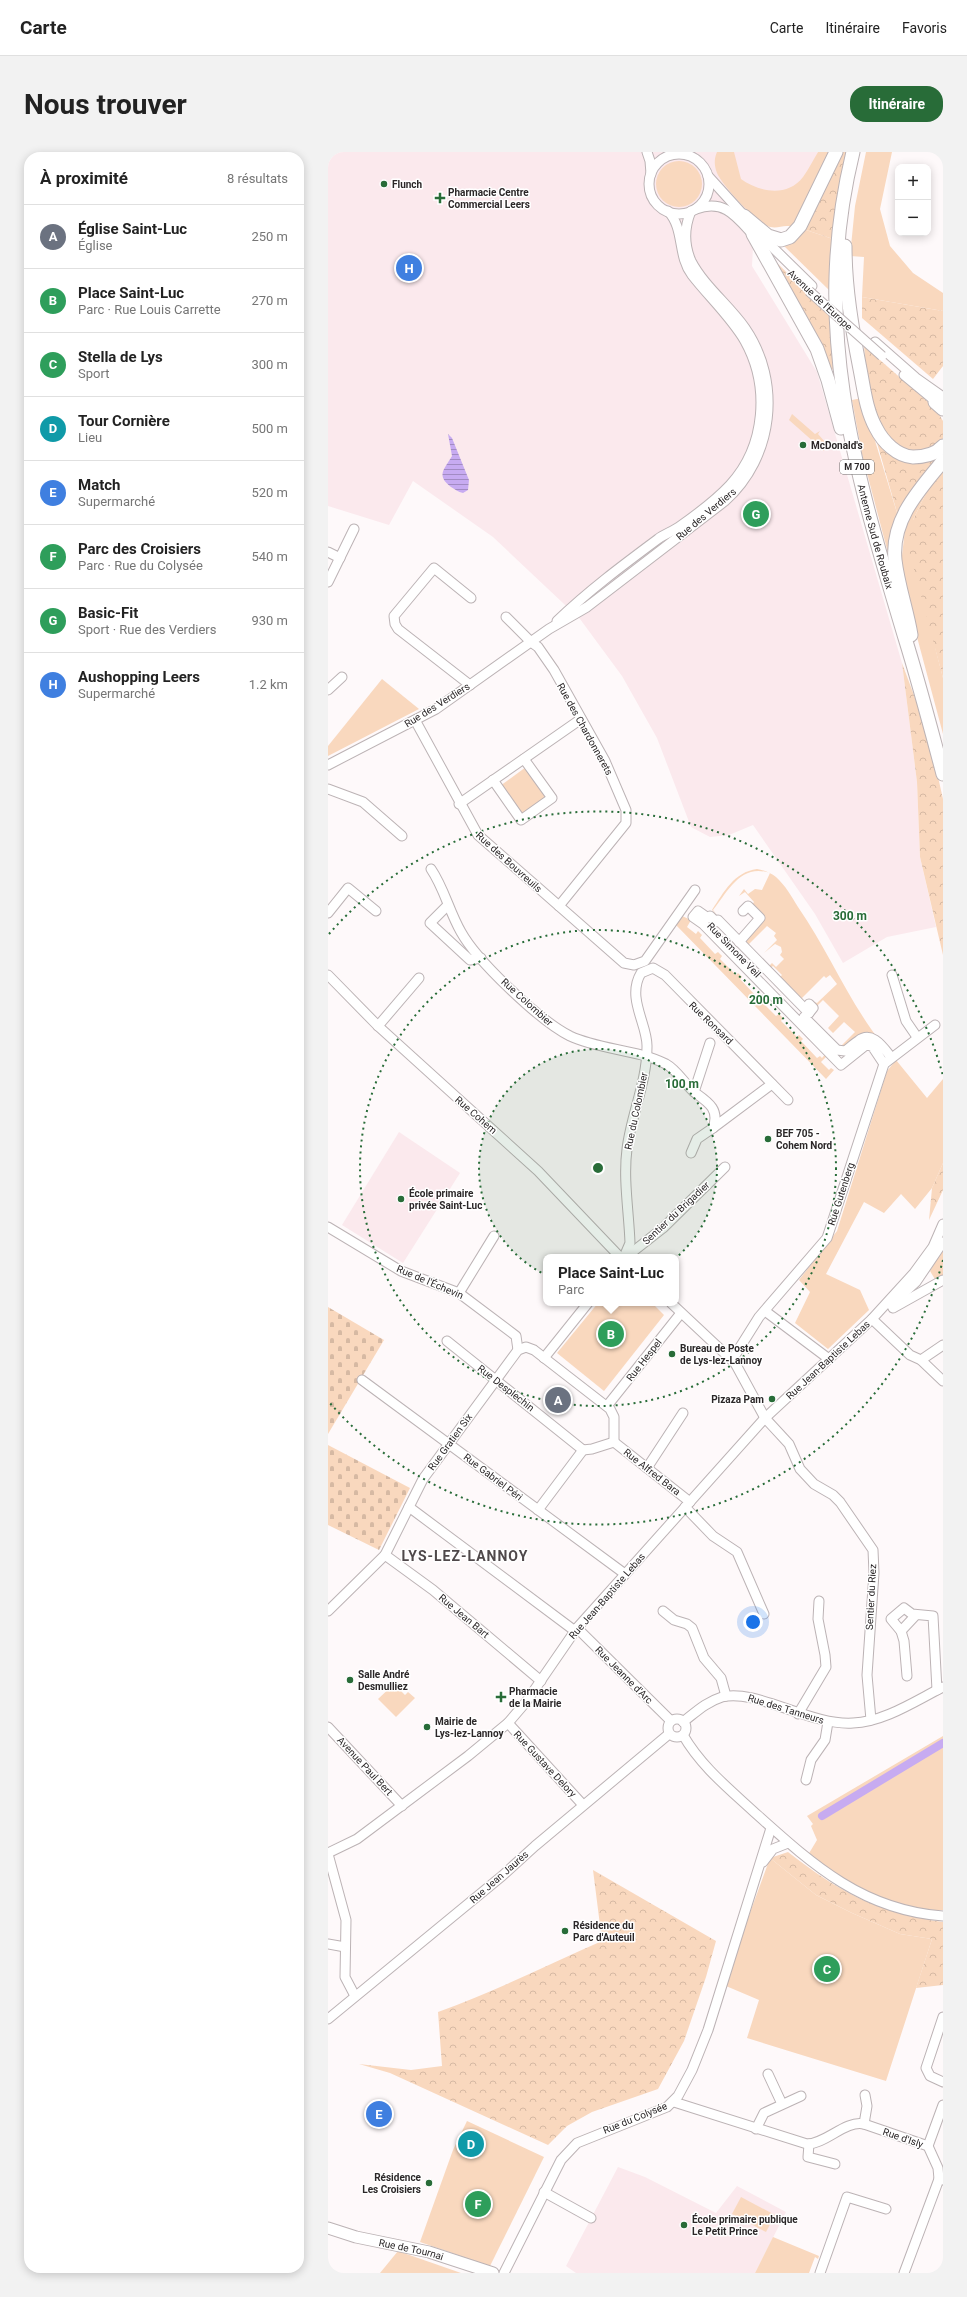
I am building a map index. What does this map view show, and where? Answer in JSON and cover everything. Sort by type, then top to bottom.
[{"type":"highway","points":[[744,216],[768,236],[781,240],[790,238],[800,226],[836,152]]},
{"type":"highway","name":"Antenne Sud de Roubaix","points":[[853,152],[844,194],[837,245],[836,339],[839,370],[851,442],[880,554],[943,774]]},
{"type":"highway","name":"Antenne Sud de Roubaix","points":[[858,152],[845,220],[840,303],[843,352],[850,405],[873,510],[943,752]]},
{"type":"highway","points":[[845,220],[845,274],[847,296],[867,404],[872,420],[886,442],[904,455],[924,456],[936,452],[943,446]]},
{"type":"highway","points":[[753,234],[821,358],[851,469],[880,554]]},
{"type":"highway","points":[[913,647],[896,567],[896,536],[904,512],[910,502],[943,461]]},
{"type":"main road","name":"Rue de Tournai","points":[[328,2228],[356,2237],[429,2252],[493,2273]]},
{"type":"street","points":[[647,152],[650,161],[650,185],[654,199],[668,211],[677,214],[693,210],[707,194],[709,185],[703,166],[696,160],[686,156],[663,152]]},
{"type":"street","points":[[651,176],[655,167],[662,160],[676,155]]},
{"type":"street","name":"Avenue de l'Europe","points":[[707,175],[811,289],[875,342],[940,401]]},
{"type":"street","name":"Avenue de l'Europe","points":[[693,210],[708,206],[722,207],[733,214],[882,356],[940,401]]},
{"type":"street","name":"Rue des Verdiers","points":[[328,766],[415,720],[470,685],[541,635],[587,608],[725,500],[743,481],[759,451],[766,432],[768,408],[764,370],[755,345],[744,326],[691,261],[687,247],[686,229],[693,210]]},
{"type":"street","name":"Rue des Verdiers","points":[[541,635],[597,585],[659,538],[679,527],[723,492],[736,478],[745,463],[757,435],[761,398],[759,378],[753,359],[737,330],[689,271],[682,257],[678,227],[668,211]]},
{"type":"street","points":[[328,582],[354,529]]},
{"type":"street","points":[[328,552],[340,558]]},
{"type":"street","points":[[470,685],[398,629],[393,620],[394,616],[434,568],[471,598]]},
{"type":"street","name":"Rue des Chardonnerets","points":[[506,617],[538,647],[554,670],[605,760],[626,810],[627,817],[622,828],[559,906]]},
{"type":"street","points":[[328,690],[342,677]]},
{"type":"street","points":[[459,804],[581,719]]},
{"type":"street","name":"Rue des Bouvreuils","points":[[415,720],[459,804],[482,840],[624,963],[645,966]]},
{"type":"street","points":[[493,780],[521,820],[552,798],[524,759]]},
{"type":"street","points":[[328,789],[340,795],[363,802],[402,836]]},
{"type":"street","name":"Rue Colombier","points":[[431,869],[447,906],[461,932],[481,958],[544,1019],[561,1031],[598,1046],[646,1057]]},
{"type":"street","points":[[328,914],[348,888],[376,911]]},
{"type":"street","name":"Rue du Colombier","points":[[626,1254],[630,1243],[627,1147],[646,1057],[647,1041],[639,1016],[636,1000],[638,977],[694,890]]},
{"type":"street","points":[[447,906],[430,923],[470,960],[481,958]]},
{"type":"street","points":[[683,906],[696,914]]},
{"type":"street","points":[[739,942],[760,918],[751,908]]},
{"type":"street","points":[[698,911],[708,918],[710,916],[716,922],[718,920],[739,942],[809,1008],[804,1017],[839,1051],[847,1050],[860,1039],[869,1038],[878,1041],[888,1060],[872,1046],[866,1045],[841,1065],[703,924],[693,917],[698,911]]},
{"type":"street","name":"Rue Ronsard","points":[[645,966],[658,970],[665,975],[788,1100]]},
{"type":"street","name":"Rue Cohem","points":[[328,975],[378,1026],[538,1171],[617,1254]]},
{"type":"street","points":[[892,976],[906,1021],[917,1037]]},
{"type":"street","points":[[378,1026],[419,978]]},
{"type":"street","points":[[888,1060],[934,1025]]},
{"type":"street","name":"Rue Ronsard","points":[[694,1092],[710,1043]]},
{"type":"street","points":[[646,1057],[670,1067],[694,1092],[713,1107],[716,1117],[713,1128]]},
{"type":"street","name":"Rue Gutenberg","points":[[732,1360],[765,1310],[826,1238],[888,1060]]},
{"type":"street","points":[[692,1152],[697,1139],[772,1084]]},
{"type":"street","name":"Sentier du Brigadier","points":[[629,1254],[663,1228],[725,1167]]},
{"type":"street","name":"Rue Jean-Baptiste Lebas","points":[[917,1275],[933,1247],[943,1224]]},
{"type":"street","name":"Rue de l'Échevin","points":[[328,1227],[401,1271],[459,1293],[516,1336],[518,1350]]},
{"type":"street","points":[[459,1293],[494,1236]]},
{"type":"street","name":"Rue Jean-Baptiste Lebas","points":[[328,1853],[351,1843],[478,1749],[508,1723],[541,1681],[576,1630],[765,1418],[872,1319],[896,1301],[943,1242]]},
{"type":"street","points":[[917,1275],[932,1288]]},
{"type":"street","name":"Rue Jean-Baptiste Lebas","points":[[872,1319],[932,1288],[943,1280]]},
{"type":"street","points":[[544,1358],[586,1306]]},
{"type":"street","points":[[674,1306],[732,1360],[765,1418]]},
{"type":"street","points":[[765,1310],[829,1359]]},
{"type":"street","name":"Rue Hespel","points":[[607,1406],[681,1313]]},
{"type":"street","points":[[872,1319],[910,1355],[920,1360],[943,1381]]},
{"type":"street","name":"Rue Desplechin","points":[[447,1341],[583,1450]]},
{"type":"street","points":[[920,1360],[943,1345]]},
{"type":"street","points":[[518,1350],[530,1347],[607,1406],[614,1416],[614,1442],[592,1449],[583,1450],[538,1510]]},
{"type":"street","name":"Rue Gratien Six","points":[[328,1611],[385,1555],[423,1479],[518,1350]]},
{"type":"street","name":"Rue Gabriel Péri","points":[[362,1380],[625,1574]]},
{"type":"street","points":[[647,1468],[683,1413]]},
{"type":"street","name":"Sentier du Riez","points":[[765,1418],[789,1444],[798,1466],[811,1482],[833,1495],[840,1502],[873,1550],[874,1573],[867,1675],[871,1720]]},
{"type":"street","name":"Rue Alfred Bara","points":[[614,1442],[647,1468],[688,1505],[713,1536],[736,1552],[764,1614]]},
{"type":"street","name":"Rue Jeanne d'Arc","points":[[409,1507],[576,1630],[671,1721]]},
{"type":"street","name":"Rue Jean Bart","points":[[385,1555],[433,1590],[541,1681]]},
{"type":"street","points":[[798,1714],[826,1667],[826,1655],[818,1619],[819,1601]]},
{"type":"street","name":"Rue des Tanneurs","points":[[683,1722],[708,1703],[726,1696],[748,1697],[798,1714],[828,1722],[853,1723],[871,1720],[887,1714],[940,1689],[933,1616],[912,1614],[904,1608],[891,1619],[901,1631],[904,1641],[907,1676]]},
{"type":"street","points":[[663,1611],[674,1620],[687,1624],[692,1628],[704,1658],[721,1678],[726,1696]]},
{"type":"street","points":[[901,1631],[916,1615]]},
{"type":"street","points":[[934,1632],[943,1624]]},
{"type":"street","points":[[677,1719],[683,1722],[686,1728],[683,1736],[675,1737],[669,1734],[668,1727],[671,1721],[677,1719]]},
{"type":"street","points":[[806,1780],[810,1760],[825,1740],[828,1722]]},
{"type":"street","name":"Rue Gustave Delory","points":[[508,1723],[583,1805]]},
{"type":"street","name":"Avenue Paul Bert","points":[[328,1727],[402,1806]]},
{"type":"street","name":"Rue Jean Jaurès","points":[[328,2019],[355,1996],[389,1971],[502,1876],[583,1805],[669,1734]]},
{"type":"street","points":[[683,1736],[704,1766],[817,1868],[856,1892],[899,1909],[943,1916]]},
{"type":"street","name":"Rue du Colysée","points":[[504,2273],[561,2160],[577,2143],[674,2102],[700,2050],[772,1828]]},
{"type":"street","name":"Rue du Colysée","points":[[758,1874],[767,1855],[779,1846],[788,1843]]},
{"type":"street","points":[[328,1853],[346,1920],[345,1977],[355,1996]]},
{"type":"street","points":[[328,1944],[345,1947]]},
{"type":"street","points":[[943,2017],[926,2068],[930,2076],[943,2082]]},
{"type":"street","points":[[768,2074],[782,2104]]},
{"type":"street","points":[[674,2102],[756,2129],[809,2144],[856,2124],[864,2124],[867,2106],[865,2095]]},
{"type":"street","points":[[756,2129],[762,2115],[801,2096]]},
{"type":"street","points":[[928,2146],[943,2105]]},
{"type":"street","name":"Rue d'Isly","points":[[864,2124],[928,2146],[938,2168],[941,2179]]},
{"type":"street","points":[[809,2144],[808,2157],[835,2164]]},
{"type":"street","points":[[904,2273],[941,2179]]},
{"type":"street","points":[[544,2192],[591,2218]]},
{"type":"street","points":[[820,2273],[847,2197],[886,2209]]},
{"type":"shaded area","points":[[328,152],[818,152],[788,218],[766,225],[753,247],[752,266],[817,372],[902,663],[917,782],[920,857],[936,927],[887,937],[843,963],[815,914],[753,825],[729,835],[710,837],[691,827],[657,738],[622,676],[580,619],[493,537],[413,481],[389,525],[328,506]]},
{"type":"shaded area","points":[[448,434],[452,438],[469,480],[468,490],[463,493],[446,483],[443,476],[444,469],[452,456]]},
{"type":"shaded area","name":"École primaire privée Saint-Luc","points":[[399,1132],[460,1173],[403,1263],[342,1225]]},
{"type":"shaded area","name":"École primaire publique Le Petit Prince","points":[[618,2167],[645,2177],[716,2213],[737,2186],[786,2212],[755,2273],[576,2273],[566,2266]]},
{"type":"green space","points":[[717,152],[734,152],[741,179],[748,184],[764,190],[773,191],[789,188],[796,184],[803,177],[818,152],[832,152],[794,227],[770,227],[749,212],[720,179],[715,167]]},
{"type":"green space","points":[[841,152],[848,152],[833,239],[803,229]]},
{"type":"green space","points":[[866,152],[892,152],[880,209],[890,246],[913,273],[943,293],[943,311],[862,297],[864,257],[850,256],[855,206]]},
{"type":"green space","points":[[684,161],[688,162],[698,171],[701,175],[701,193],[692,203],[684,207],[674,207],[666,203],[657,193],[656,179],[660,171],[670,162]]},
{"type":"green space","points":[[803,229],[833,239],[830,291],[783,245]]},
{"type":"green space","points":[[775,261],[829,314],[833,369],[831,371]]},
{"type":"green space","points":[[862,297],[943,311],[943,366],[933,379],[862,318]]},
{"type":"green space","points":[[864,346],[936,409],[943,421],[943,438],[935,446],[916,451],[901,448],[889,439],[874,411],[867,376]]},
{"type":"green space","points":[[862,398],[898,516],[891,552],[888,553],[862,454],[852,400]]},
{"type":"green space","points":[[792,414],[815,434],[820,431],[818,434],[825,442],[824,451],[789,420]]},
{"type":"green space","points":[[875,436],[894,454],[943,452],[898,516]]},
{"type":"green space","points":[[943,470],[943,678],[907,543],[913,520],[929,487]]},
{"type":"green space","points":[[929,487],[913,520],[936,651],[943,678],[943,734],[917,637],[901,564],[906,521]]},
{"type":"green space","points":[[902,663],[928,733],[943,799],[943,955],[920,857],[917,782]]},
{"type":"green space","points":[[382,679],[419,709],[328,756],[328,746]]},
{"type":"green space","points":[[526,767],[545,795],[545,800],[524,814],[519,813],[500,786]]},
{"type":"green space","points":[[757,869],[769,873],[760,871],[743,875],[730,887],[713,910],[717,915],[712,910],[730,884],[742,874]]},
{"type":"green space","points":[[770,873],[779,880],[791,895],[819,940],[858,1009],[880,1041],[846,1050],[838,1049],[855,1032],[844,1022],[833,1033],[828,1028],[839,1016],[823,1000],[815,1008],[812,1001],[817,1003],[837,984],[830,975],[826,978],[824,976],[802,998],[803,1000],[801,1003],[779,978],[782,975],[773,966],[769,969],[769,966],[772,963],[776,967],[784,959],[780,955],[782,952],[781,947],[775,944],[764,953],[777,940],[774,936],[776,933],[767,926],[748,945],[739,935],[758,917],[749,908],[754,902],[745,892],[739,896],[744,889],[748,894],[755,889],[762,890]]},
{"type":"green space","points":[[682,916],[691,920],[687,927],[696,934],[698,931],[702,935],[700,938],[715,954],[718,952],[722,956],[720,959],[736,975],[738,973],[742,977],[740,979],[756,996],[759,993],[763,997],[760,1000],[776,1016],[779,1014],[783,1018],[781,1021],[797,1037],[799,1035],[803,1039],[801,1041],[817,1058],[820,1056],[822,1058],[827,1052],[829,1054],[821,1062],[829,1070],[831,1068],[834,1070],[826,1079],[675,924]]},
{"type":"green space","points":[[896,1060],[927,1098],[943,1079],[943,1163],[932,1188],[915,1209],[901,1194],[884,1213],[864,1202],[826,1274],[860,1290],[869,1310],[828,1349],[795,1323],[810,1292],[799,1280],[837,1231],[887,1071]]},
{"type":"green space","points":[[943,1163],[943,1190],[929,1220],[932,1188]]},
{"type":"green space","points":[[943,1248],[943,1284],[939,1286],[930,1271]]},
{"type":"green space","points":[[596,1306],[655,1306],[664,1315],[604,1391],[557,1353]]},
{"type":"green space","points":[[328,1307],[384,1340],[328,1434]]},
{"type":"green space","points":[[328,1445],[410,1488],[379,1550],[328,1525]]},
{"type":"green space","points":[[394,1684],[405,1695],[408,1692],[415,1698],[396,1717],[378,1699]]},
{"type":"green space","points":[[943,1736],[943,1910],[910,1907],[877,1897],[838,1877],[808,1855],[817,1840],[811,1826],[813,1824],[807,1816]]},
{"type":"green space","points":[[788,1852],[825,1879],[860,1899],[899,1913],[943,1922],[943,1985],[916,1988],[932,1939],[900,1934],[816,1895],[770,1858]]},
{"type":"green space","points":[[770,1858],[816,1895],[852,1913],[900,1934],[932,1939],[886,2081],[747,2038],[759,2000],[726,1986],[736,1951]]},
{"type":"green space","points":[[593,1870],[716,1941],[706,1977],[684,2041],[658,2089],[592,2112],[567,2126],[548,2145],[390,2073],[359,2064],[411,2070],[442,2066],[438,2012],[500,1987],[602,1941]]},
{"type":"green space","points":[[467,2121],[544,2157],[490,2266],[420,2242],[453,2150]]},
{"type":"green space","points":[[741,2197],[775,2215],[766,2232],[732,2214]]},
{"type":"green space","points":[[773,2237],[819,2256],[818,2259],[815,2257],[809,2273],[755,2273]]},
{"type":"green space","points":[[398,2251],[461,2273],[380,2273]]},
{"type":"waterway","points":[[822,1816],[943,1743]]},
{"type":"place","name":"Flunch","points":[[384,184]]},
{"type":"place","name":"Pharmacie Centre Commercial Leers","points":[[440,198]]},
{"type":"place","name":"Aushopping Leers","points":[[409,268]]},
{"type":"place","name":"McDonald's","points":[[803,445]]},
{"type":"place","name":"Basic-Fit","points":[[756,514]]},
{"type":"place","name":"BEF 705 - Cohem Nord","points":[[768,1139]]},
{"type":"place","name":"École primaire privée Saint-Luc","points":[[401,1199]]},
{"type":"place","name":"Place Saint-Luc","points":[[611,1334]]},
{"type":"place","name":"Bureau de Poste de Lys-lez-Lannoy","points":[[672,1354]]},
{"type":"place","name":"Pizaza Pam","points":[[772,1399]]},
{"type":"place","name":"Église Saint-Luc","points":[[558,1400]]},
{"type":"place","name":"Salle André Desmulliez","points":[[350,1680]]},
{"type":"place","name":"Pharmacie de la Mairie","points":[[501,1697]]},
{"type":"place","name":"Mairie de Lys-lez-Lannoy","points":[[427,1727]]},
{"type":"place","name":"Résidence du Parc d'Auteuil","points":[[565,1931]]},
{"type":"place","name":"Stella de Lys","points":[[827,1969]]},
{"type":"place","name":"Match","points":[[379,2114]]},
{"type":"place","name":"Tour Cornière","points":[[471,2144]]},
{"type":"place","name":"Résidence Les Croisiers","points":[[429,2183]]},
{"type":"place","name":"Parc des Croisiers","points":[[478,2204]]},
{"type":"place","name":"École primaire publique Le Petit Prince","points":[[684,2225]]},
{"type":"district","name":"LYS-LEZ-LANNOY","points":[[465,1556]]}]
